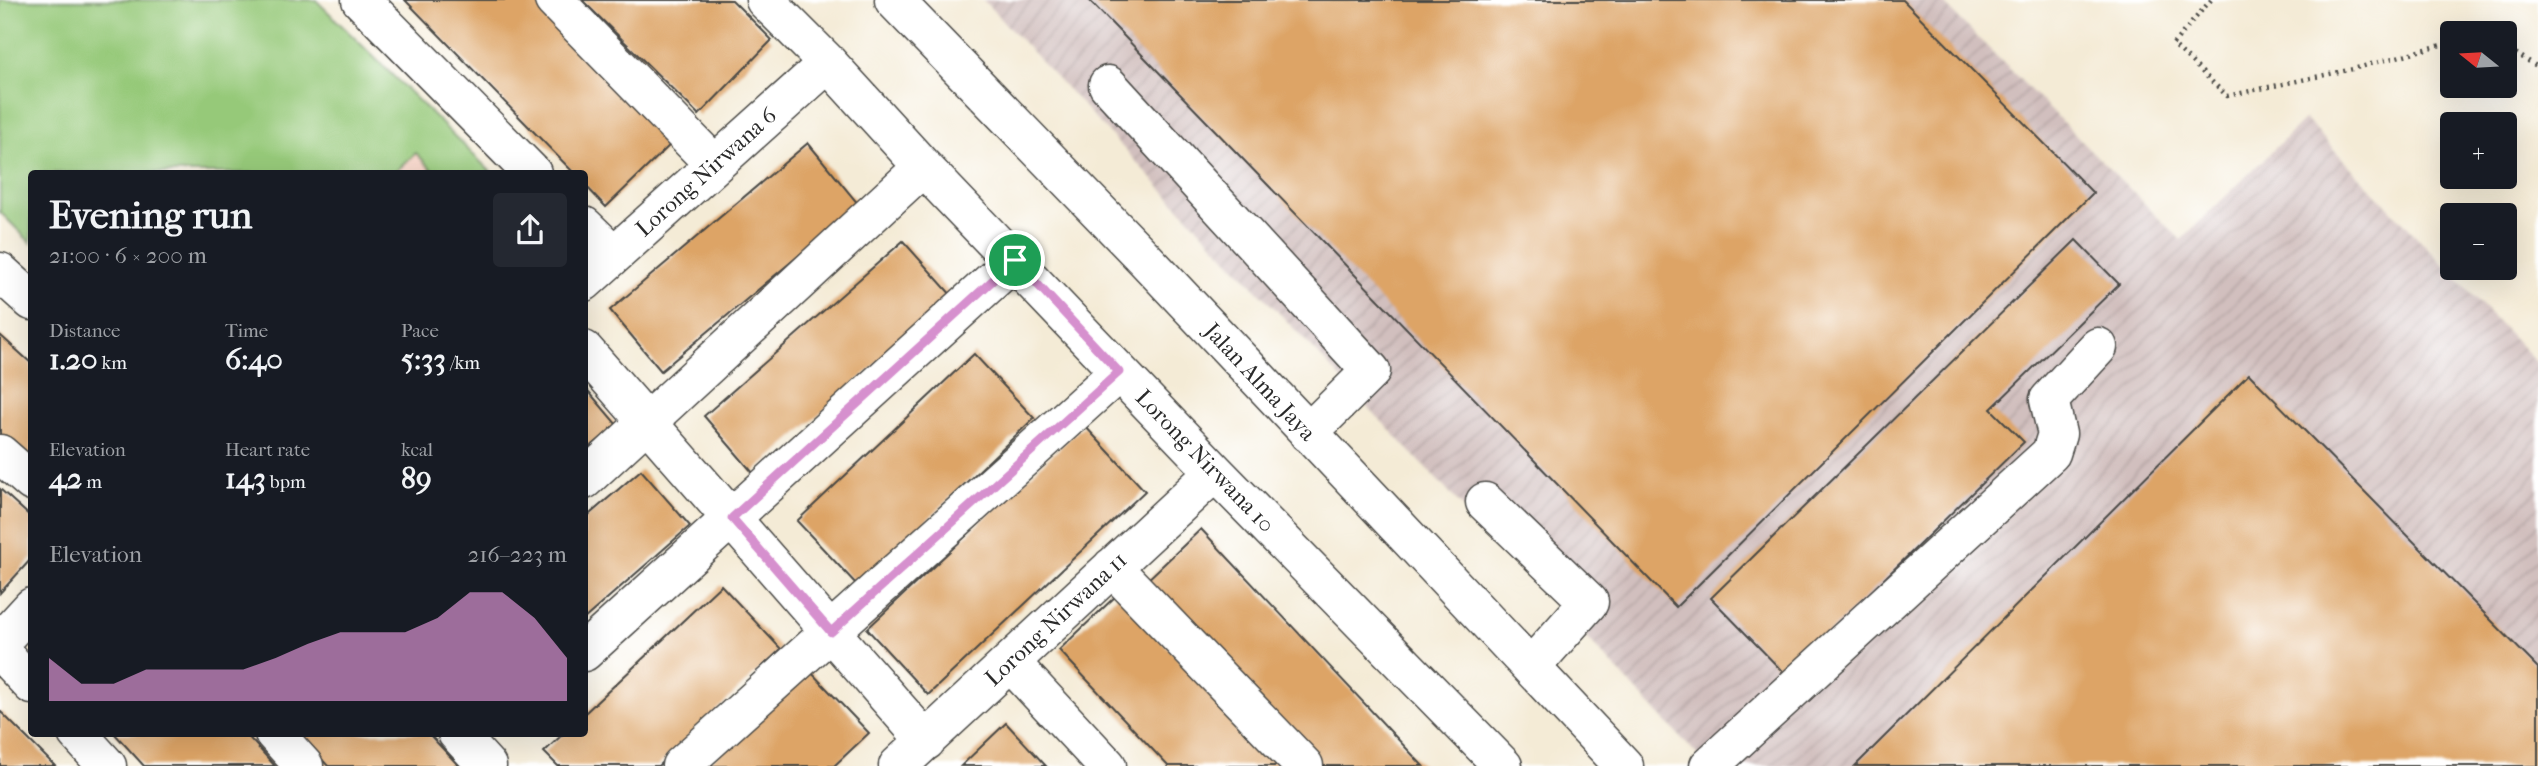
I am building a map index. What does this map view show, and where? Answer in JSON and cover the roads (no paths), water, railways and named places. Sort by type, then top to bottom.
[{"type":"street","points":[[361,0],[530,170]]},
{"type":"street","points":[[554,0],[714,164]]},
{"type":"street","name":"Lorong Nirwana 10","points":[[765,0],[828,63],[923,167],[1015,260],[1215,472],[1503,766]]},
{"type":"street","name":"Jalan Alma Jaya","points":[[894,0],[1145,259],[1624,766]]},
{"type":"street","name":"Lorong Nirwana 6","points":[[588,278],[828,63]]},
{"type":"street","points":[[1108,86],[1371,371],[1308,433]]},
{"type":"street","points":[[588,476],[923,167]]},
{"type":"street","points":[[588,230],[614,255]]},
{"type":"street","points":[[588,648],[1015,260]]},
{"type":"street","points":[[0,272],[28,296]]},
{"type":"street","points":[[1709,766],[2051,453],[2057,434],[2049,400],[2098,347]]},
{"type":"street","points":[[588,355],[831,632],[913,757]]},
{"type":"street","points":[[681,766],[1119,372]]},
{"type":"street","points":[[0,454],[28,478]]},
{"type":"street","name":"Lorong Nirwana 11","points":[[913,757],[1010,662],[1215,472]]},
{"type":"street","points":[[1485,502],[1590,602],[1531,667]]},
{"type":"street","points":[[1112,567],[1304,766]]},
{"type":"street","points":[[0,642],[28,611]]},
{"type":"street","points":[[0,651],[28,681]]},
{"type":"street","points":[[1010,662],[1107,766]]},
{"type":"street","points":[[81,737],[107,766]]},
{"type":"street","points":[[278,737],[303,766]]}]
